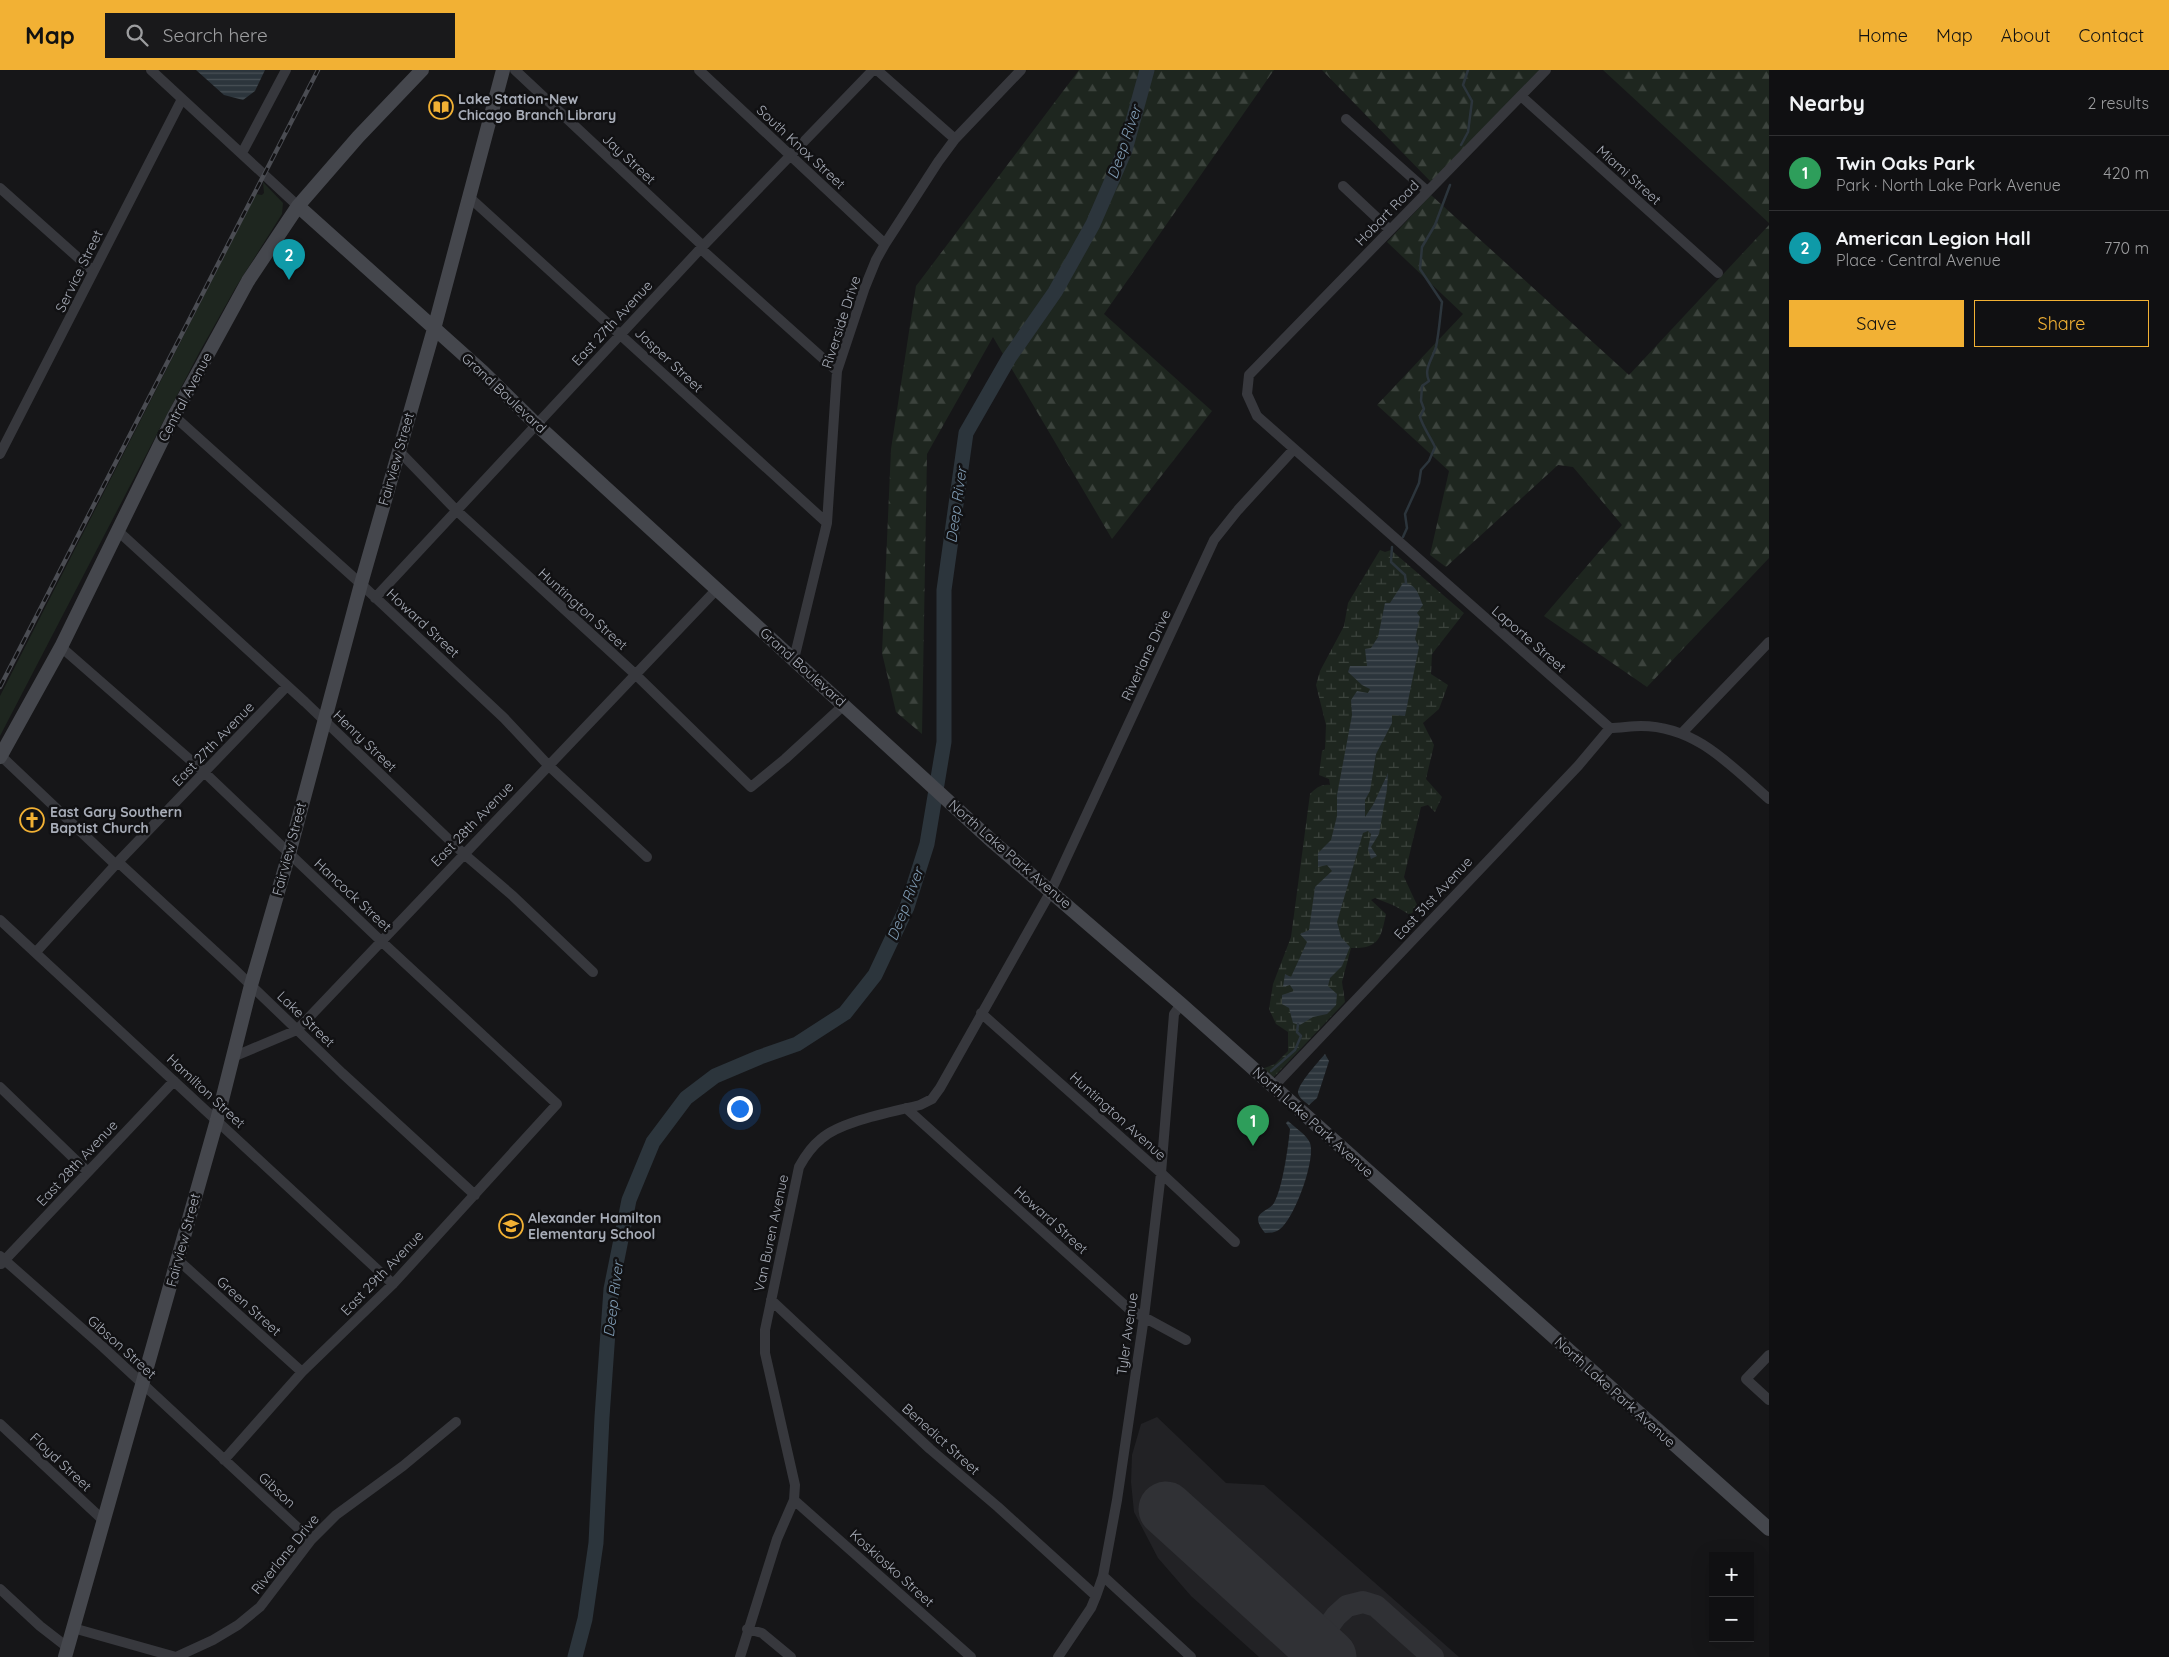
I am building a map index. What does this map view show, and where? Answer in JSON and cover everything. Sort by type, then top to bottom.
[{"type":"street","name":"Grand Boulevard","points":[[151,70],[298,206],[483,372],[536,424],[857,717]]},
{"type":"street","points":[[242,153],[286,70]]},
{"type":"street","name":"Central Avenue","points":[[0,757],[61,647],[174,416],[248,281],[298,206],[358,137],[422,70]]},
{"type":"street","name":"Fairview Street","points":[[66,1652],[217,1120],[251,985],[289,854],[360,584],[434,329],[503,70]]},
{"type":"street","name":"Jay Street","points":[[515,70],[702,247],[838,370]]},
{"type":"street","name":"South Knox Street","points":[[699,70],[885,244]]},
{"type":"street","name":"East 27th Avenue","points":[[375,598],[702,247],[873,70]]},
{"type":"street","points":[[877,70],[955,139]]},
{"type":"street","name":"Riverside Drive","points":[[794,659],[826,523],[838,370],[865,287],[885,244],[916,193],[955,139],[1021,70]]},
{"type":"street","name":"Hobart Road","points":[[1249,375],[1546,70]]},
{"type":"street","name":"Miami Street","points":[[1521,96],[1718,273]]},
{"type":"street","name":"Service Street","points":[[0,454],[182,99]]},
{"type":"street","points":[[1346,118],[1427,192]]},
{"type":"street","points":[[1343,186],[1390,230]]},
{"type":"street","points":[[0,188],[93,271]]},
{"type":"street","name":"Jasper Street","points":[[469,197],[826,523]]},
{"type":"street","name":"Laporte Street","points":[[1249,375],[1247,394],[1257,416],[1610,728]]},
{"type":"street","name":"Howard Street","points":[[174,416],[360,584],[504,718],[548,765],[647,857]]},
{"type":"street","points":[[0,431],[9,438]]},
{"type":"street","name":"Riverlane Drive","points":[[1051,890],[1214,540],[1238,510],[1294,449]]},
{"type":"street","name":"Huntington Street","points":[[398,450],[456,510],[635,674],[751,787],[785,759],[844,704]]},
{"type":"street","name":"Henry Street","points":[[118,531],[593,972]]},
{"type":"street","name":"East 28th Avenue","points":[[233,1057],[297,1030],[380,940],[717,589]]},
{"type":"street","points":[[1682,733],[1769,642]]},
{"type":"street","name":"Hancock Street","points":[[61,647],[204,772],[380,940],[557,1104]]},
{"type":"street","name":"East 27th Avenue","points":[[36,952],[116,863],[287,686]]},
{"type":"street","name":"North Lake Park Avenue","points":[[857,717],[993,842],[1051,890],[1274,1086],[1345,1152],[1769,1529]]},
{"type":"street","points":[[1610,728],[1643,726],[1682,733],[1709,747],[1769,799]]},
{"type":"street","name":"East 31st Avenue","points":[[1274,1086],[1578,766],[1610,728]]},
{"type":"street","name":"Lake Street","points":[[0,757],[251,985],[297,1030],[476,1195]]},
{"type":"street","name":"Van Buren Avenue","points":[[740,1657],[747,1629],[777,1539],[794,1500],[795,1485],[765,1353],[765,1330],[799,1167],[809,1150],[822,1138],[840,1127],[932,1099],[940,1088],[1051,890]]},
{"type":"street","name":"Hamilton Street","points":[[0,920],[393,1284]]},
{"type":"street","name":"Tyler Avenue","points":[[1058,1657],[1091,1608],[1103,1576],[1117,1500],[1144,1316],[1160,1172],[1174,1014],[1181,1004]]},
{"type":"street","name":"Huntington Avenue","points":[[982,1013],[1160,1172],[1235,1242]]},
{"type":"street","name":"East 28th Avenue","points":[[2,1260],[174,1081]]},
{"type":"street","points":[[0,1087],[88,1172]]},
{"type":"street","name":"East 29th Avenue","points":[[224,1460],[302,1372],[393,1284],[557,1104]]},
{"type":"street","name":"Howard Street","points":[[906,1108],[1129,1309],[1186,1340]]},
{"type":"street","name":"Gibson Street","points":[[2,1260],[143,1384],[224,1460]]},
{"type":"street","name":"Green Street","points":[[178,1260],[302,1372]]},
{"type":"street","name":"Benedict Street","points":[[771,1300],[930,1449],[998,1507],[1096,1596]]},
{"type":"street","points":[[1769,1355],[1746,1379],[1769,1400]]},
{"type":"street","name":"Riverlane Drive","points":[[73,1628],[176,1657],[213,1640],[238,1625],[260,1607],[311,1540],[336,1514],[403,1466],[456,1422]]},
{"type":"street","name":"Floyd Street","points":[[0,1424],[103,1520]]},
{"type":"street","name":"Gibson","points":[[224,1460],[311,1540]]},
{"type":"street","name":"Koskiosko Street","points":[[794,1500],[971,1657]]},
{"type":"street","points":[[1103,1576],[1191,1657]]},
{"type":"street","points":[[0,1589],[66,1652]]},
{"type":"street","points":[[747,1629],[762,1633],[791,1657]]},
{"type":"shaded area","points":[[196,70],[265,70],[255,91],[243,100],[224,95]]},
{"type":"shaded area","points":[[1403,583],[1414,588],[1423,605],[1417,613],[1420,617],[1415,639],[1419,647],[1405,716],[1392,715],[1392,723],[1376,754],[1370,791],[1365,800],[1365,817],[1373,805],[1388,773],[1379,834],[1371,847],[1377,856],[1371,859],[1368,849],[1371,834],[1368,831],[1363,833],[1337,922],[1341,937],[1350,947],[1342,966],[1330,978],[1328,986],[1337,994],[1336,1005],[1327,1014],[1313,1017],[1300,1025],[1293,1023],[1289,1008],[1282,1004],[1282,995],[1294,991],[1290,985],[1283,987],[1285,974],[1291,977],[1307,942],[1300,934],[1309,930],[1315,887],[1332,871],[1327,865],[1318,867],[1318,853],[1331,840],[1337,816],[1337,795],[1352,715],[1351,700],[1357,691],[1368,693],[1370,689],[1362,685],[1348,672],[1350,666],[1367,666],[1365,649],[1371,648],[1378,637],[1385,603],[1390,603]]},
{"type":"shaded area","points":[[1325,1054],[1329,1061],[1317,1098],[1309,1105],[1300,1097],[1299,1089],[1309,1073]]},
{"type":"shaded area","points":[[1288,1121],[1310,1143],[1310,1162],[1297,1202],[1286,1223],[1276,1231],[1265,1233],[1259,1225],[1258,1219],[1260,1214],[1274,1203],[1280,1187],[1285,1167],[1290,1129],[1286,1123]]},
{"type":"shaded area","points":[[1157,1417],[1226,1483],[1264,1485],[1459,1657],[1259,1657],[1191,1596],[1158,1558],[1134,1512],[1131,1482],[1132,1455],[1141,1424]]},
{"type":"green space","points":[[1079,70],[1274,70],[1104,314],[1212,411],[1112,539],[993,337],[927,454],[922,734],[896,712],[882,653],[891,449],[916,286]]},
{"type":"green space","points":[[1322,70],[1541,70],[1434,185]]},
{"type":"green space","points":[[1603,70],[1769,70],[1769,223]]},
{"type":"green space","points":[[263,182],[283,203],[282,214],[236,287],[199,353],[0,736],[0,696],[256,194],[262,195],[264,193]]},
{"type":"green space","points":[[1431,195],[1629,375],[1769,225],[1769,558],[1647,687],[1544,616],[1622,525],[1573,467],[1558,465],[1446,567],[1430,555],[1449,471],[1377,405],[1463,314],[1387,242]]},
{"type":"green space","points":[[1380,550],[1385,552],[1391,550],[1464,613],[1432,654],[1431,674],[1448,685],[1439,709],[1423,723],[1434,745],[1426,779],[1442,797],[1435,812],[1428,805],[1421,807],[1404,877],[1418,907],[1410,915],[1395,906],[1375,898],[1371,900],[1386,914],[1384,922],[1380,936],[1373,944],[1360,948],[1351,948],[1342,982],[1345,1002],[1274,1077],[1267,1076],[1259,1070],[1275,1064],[1288,1051],[1288,1032],[1276,1024],[1269,1009],[1273,984],[1291,937],[1310,794],[1319,787],[1330,785],[1329,779],[1319,775],[1322,751],[1325,749],[1326,725],[1316,685],[1320,671],[1344,626],[1348,603]]},
{"type":"waterway","name":"Deep River","points":[[575,1657],[585,1619],[596,1543],[611,1289],[629,1200],[653,1142],[686,1098],[715,1076],[797,1044],[845,1013],[875,975],[907,907],[927,844],[944,742],[944,590],[966,433],[1009,358],[1055,292],[1093,224],[1125,150],[1147,70]]},
{"type":"waterway","points":[[1461,145],[1468,132],[1472,101],[1463,85],[1468,70]]},
{"type":"waterway","points":[[1403,537],[1407,528],[1405,514],[1419,483],[1421,470],[1429,461],[1435,447],[1420,417],[1424,409],[1421,401],[1422,386],[1429,381],[1427,372],[1436,347],[1442,302],[1420,269],[1422,247],[1435,225],[1450,185]]},
{"type":"waterway","points":[[1392,547],[1391,562],[1405,575],[1406,583]]},
{"type":"waterway","points":[[1271,1071],[1295,1050],[1301,1036],[1297,1032],[1298,1024]]},
{"type":"taxiway","points":[[1315,1645],[1336,1616],[1347,1606],[1363,1602],[1376,1606],[1433,1657]]},
{"type":"runway","points":[[1166,1509],[1329,1657]]},
{"type":"railway","points":[[0,687],[318,70]]},
{"type":"place","name":"Lake Station-New Chicago Branch Library","points":[[441,107]]},
{"type":"place","name":"American Legion Hall","points":[[289,280]]},
{"type":"place","name":"East Gary Southern Baptist Church","points":[[32,820]]},
{"type":"place","name":"Twin Oaks Park","points":[[1253,1146]]},
{"type":"place","name":"Alexander Hamilton Elementary School","points":[[511,1226]]}]
